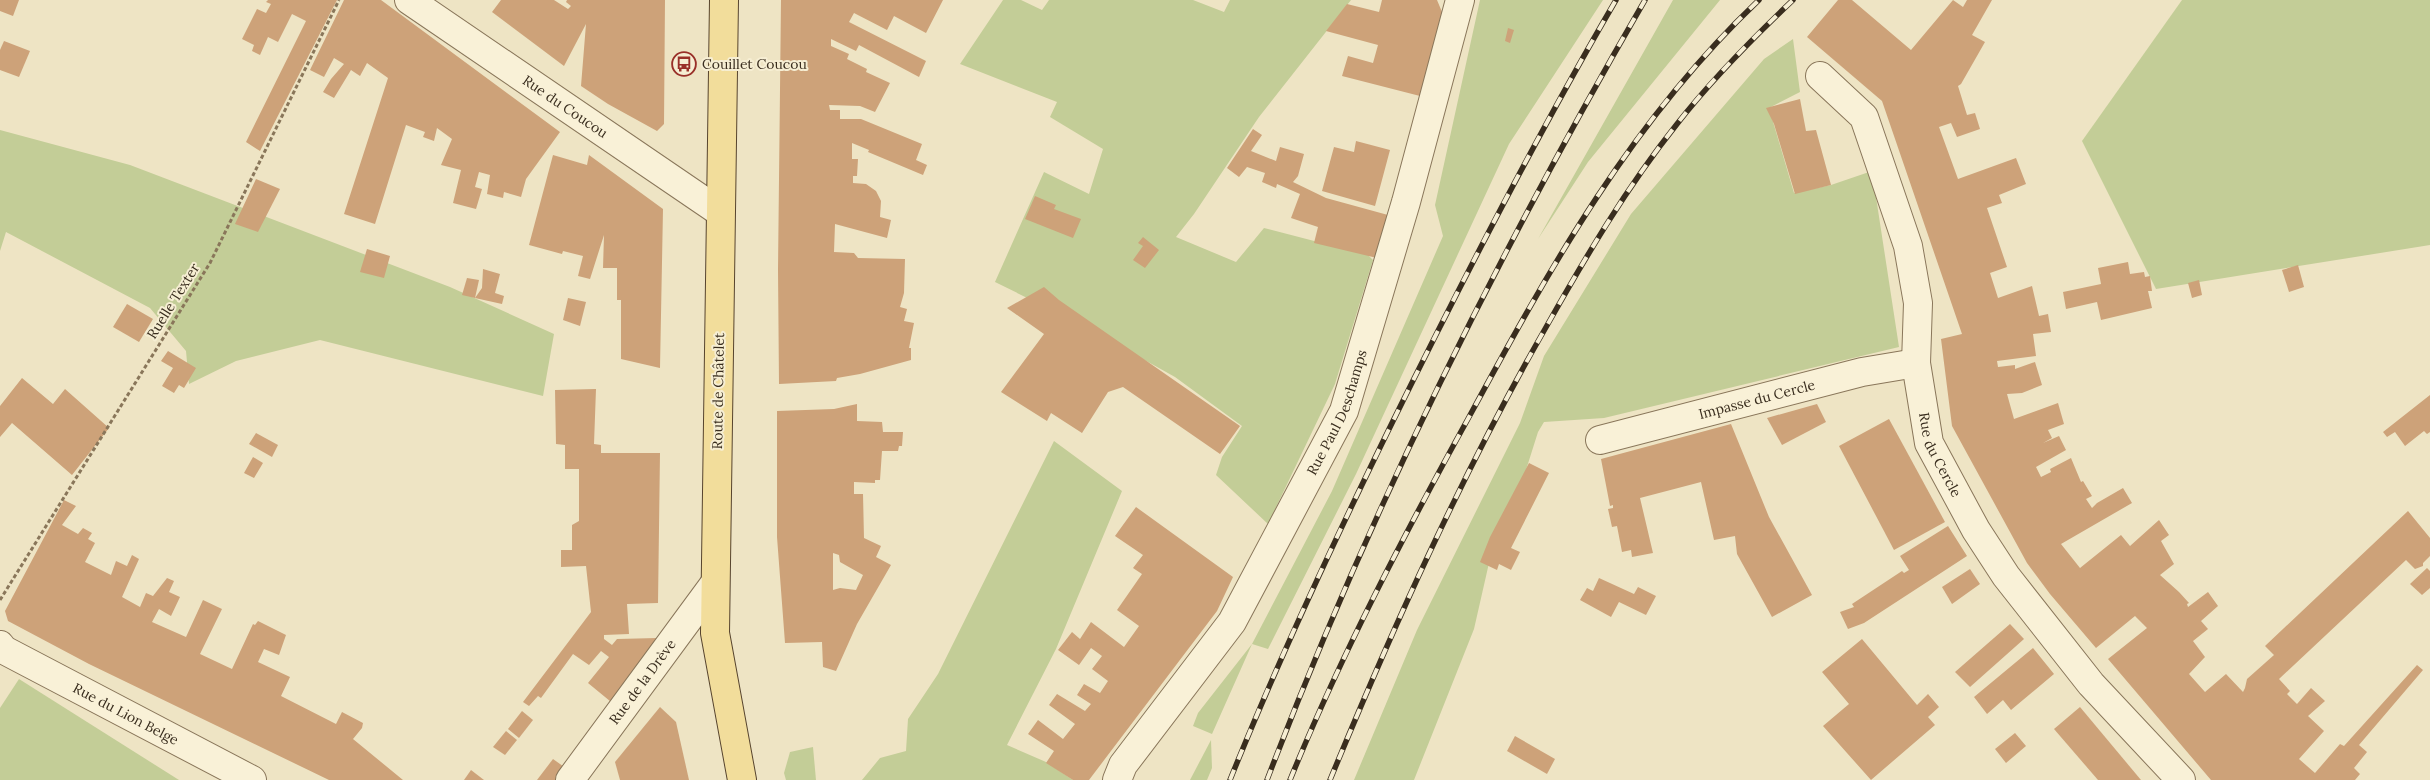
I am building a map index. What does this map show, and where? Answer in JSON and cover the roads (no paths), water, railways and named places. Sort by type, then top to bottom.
[{"type":"main road","name":"Route de Châtelet","points":[[724,0],[715,633],[742,780]]},
{"type":"street","name":"Rue du Coucou","points":[[409,0],[720,212]]},
{"type":"street","name":"Rue Paul Deschamps","points":[[1117,780],[1123,765],[1232,622],[1344,411],[1406,202],[1460,0]]},
{"type":"street","name":"Rue du Cercle","points":[[1820,76],[1864,118],[1908,246],[1918,303],[1916,363],[1929,443],[1976,530],[2006,576],[2091,684],[2181,780]]},
{"type":"street","name":"Impasse du Cercle","points":[[1600,440],[1862,372],[1916,363]]},
{"type":"street","name":"Rue de la Drève","points":[[570,780],[716,583]]},
{"type":"street","name":"Rue du Lion Belge","points":[[1,651],[252,780]]},
{"type":"railway","points":[[1230,780],[1308,599],[1393,421],[1501,209],[1557,104],[1616,0]]},
{"type":"railway","points":[[1267,780],[1349,579],[1440,382],[1539,189],[1645,0]]},
{"type":"railway","points":[[1290,780],[1330,687],[1397,551],[1500,361],[1563,250],[1633,145],[1672,95],[1713,46],[1759,0]]},
{"type":"railway","points":[[1330,780],[1404,607],[1457,495],[1485,439],[1575,276],[1623,198],[1658,148],[1704,91],[1793,0]]},
{"type":"place","name":"Couillet Coucou","points":[[684,64]]}]
